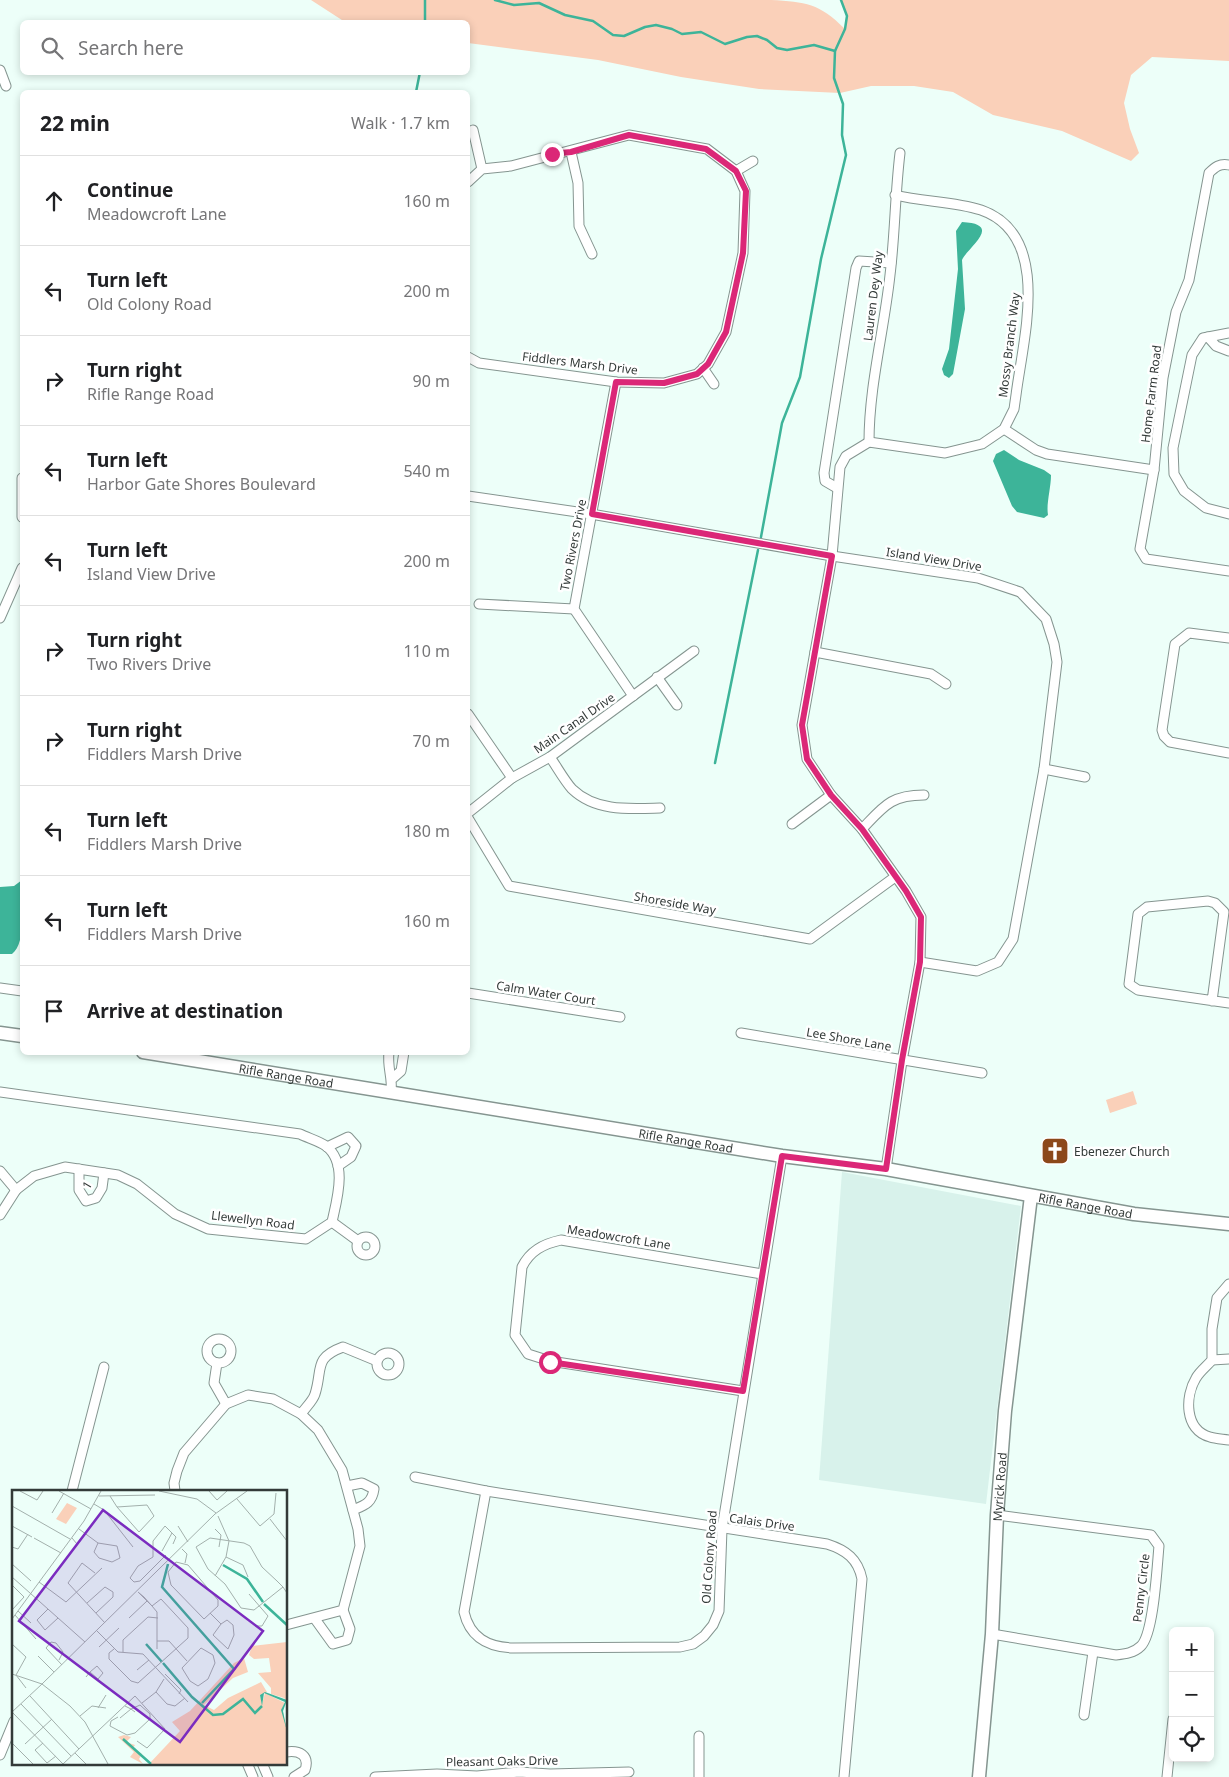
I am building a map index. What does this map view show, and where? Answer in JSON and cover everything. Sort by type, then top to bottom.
[{"type":"main road","points":[[0,1034],[20,1036]]},
{"type":"main road","name":"Rifle Range Road","points":[[161,1055],[782,1156],[886,1169],[1134,1214],[1229,1224]]},
{"type":"main road","name":"Myrick Road","points":[[979,1777],[992,1634],[997,1515],[1005,1412],[1031,1196]]},
{"type":"street","points":[[0,70],[6,86]]},
{"type":"street","points":[[473,130],[482,169]]},
{"type":"street","points":[[470,180],[482,169],[511,166],[552,154],[571,152],[629,135],[706,149],[736,171],[753,161]]},
{"type":"street","points":[[571,152],[578,183],[579,226],[592,254]]},
{"type":"street","name":"Lauren Dey Way","points":[[869,442],[869,414],[891,263],[895,195],[900,154]]},
{"type":"street","name":"Home Farm Road","points":[[1229,165],[1223,164],[1215,167],[1209,174],[1189,280],[1176,312],[1163,378],[1154,470],[1140,549],[1146,559],[1229,572]]},
{"type":"street","name":"Fiddlers Marsh Drive","points":[[470,358],[479,363],[616,382],[664,383],[697,374],[708,364],[726,332],[743,253],[746,191],[736,171]]},
{"type":"street","name":"Mossy Branch Way","points":[[895,195],[981,210],[999,219],[1025,255],[1029,291],[1027,310],[1015,402],[1004,429]]},
{"type":"street","points":[[837,488],[825,480],[824,473],[856,268],[859,261],[891,263]]},
{"type":"street","points":[[1229,333],[1203,338],[1192,355],[1172,448],[1174,474],[1184,491],[1206,508],[1229,514]]},
{"type":"street","points":[[1208,337],[1216,346],[1229,351]]},
{"type":"street","points":[[703,368],[714,384]]},
{"type":"street","name":"Two Rivers Drive","points":[[616,382],[574,609],[633,696]]},
{"type":"street","points":[[886,1169],[902,1060],[920,962],[921,917],[862,829],[831,795],[807,759],[802,725],[832,556],[840,467],[846,456],[869,442],[945,453],[982,444],[1004,429],[1036,450],[1047,454],[1154,470]]},
{"type":"street","name":"Island View Drive","points":[[470,496],[592,514],[832,556],[978,578],[1020,592],[1035,607],[1046,619],[1058,662],[1044,769],[1013,939],[998,962],[977,971],[920,962]]},
{"type":"street","points":[[0,618],[20,573]]},
{"type":"street","points":[[479,604],[574,609]]},
{"type":"street","points":[[1229,638],[1189,633],[1175,644],[1162,730],[1164,736],[1170,742],[1229,753]]},
{"type":"street","name":"Main Canal Drive","points":[[470,811],[512,778],[550,757],[694,651]]},
{"type":"street","points":[[814,652],[931,674],[946,684]]},
{"type":"street","points":[[657,677],[678,705]]},
{"type":"street","points":[[470,717],[512,778]]},
{"type":"street","points":[[550,757],[572,789],[596,804],[627,809],[660,808]]},
{"type":"street","points":[[1044,769],[1085,777]]},
{"type":"street","points":[[792,824],[831,795]]},
{"type":"street","points":[[862,829],[884,806],[904,795],[924,795]]},
{"type":"street","name":"Shoreside Way","points":[[470,821],[509,886],[810,939],[895,877]]},
{"type":"street","points":[[1212,1001],[1224,912],[1215,903],[1208,901],[1152,906],[1138,914],[1128,984],[1138,990],[1212,1001],[1229,1003]]},
{"type":"street","points":[[0,988],[20,991]]},
{"type":"street","name":"Calm Water Court","points":[[470,993],[620,1017]]},
{"type":"street","name":"Lee Shore Lane","points":[[741,1033],[982,1073]]},
{"type":"street","points":[[389,1055],[387,1068],[393,1078],[391,1093]]},
{"type":"street","points":[[393,1078],[401,1071],[404,1055]]},
{"type":"street","points":[[0,1092],[300,1134],[327,1146],[340,1169],[338,1197],[332,1222],[358,1241]]},
{"type":"street","points":[[327,1146],[348,1137],[356,1146],[351,1157],[338,1166]]},
{"type":"street","name":"Old Colony Road","points":[[486,1491],[464,1612],[466,1624],[485,1643],[497,1647],[680,1647],[693,1644],[704,1636],[713,1625],[718,1611],[722,1529],[782,1156]]},
{"type":"street","name":"Llewellyn Road","points":[[0,1215],[16,1190],[34,1176],[65,1167],[118,1175],[138,1184],[175,1214],[208,1229],[306,1239],[332,1222]]},
{"type":"street","name":"1","points":[[79,1169],[79,1190],[86,1200],[96,1198],[102,1188],[104,1173]]},
{"type":"street","points":[[0,1171],[16,1190]]},
{"type":"street","name":"Meadowcroft Lane","points":[[743,1391],[550,1362],[528,1354],[515,1335],[522,1267],[527,1257],[537,1249],[561,1240],[762,1274]]},
{"type":"street","points":[[1229,1284],[1216,1298],[1212,1328],[1212,1360],[1197,1376],[1189,1394],[1190,1420],[1198,1430],[1208,1437],[1229,1440]]},
{"type":"street","points":[[301,1414],[315,1395],[319,1364],[329,1352],[343,1347],[377,1361]]},
{"type":"street","points":[[1212,1360],[1229,1359]]},
{"type":"street","points":[[217,1363],[214,1383],[226,1404]]},
{"type":"street","points":[[72,1490],[104,1367]]},
{"type":"street","points":[[175,1490],[174,1483],[177,1470],[184,1453],[226,1404],[248,1395],[273,1399],[301,1414],[318,1430],[342,1470],[360,1546],[343,1610],[350,1628],[347,1640],[333,1644],[315,1619]]},
{"type":"street","name":"Calais Drive","points":[[415,1477],[486,1491],[827,1544],[842,1549],[859,1567],[862,1579],[844,1777]]},
{"type":"street","points":[[347,1486],[362,1483],[374,1489],[373,1498],[366,1505],[353,1510]]},
{"type":"street","name":"Penny Circle","points":[[992,1634],[1093,1652],[1116,1655],[1129,1654],[1141,1646],[1149,1633],[1159,1546],[1151,1535],[997,1515]]},
{"type":"street","points":[[288,1625],[315,1619],[343,1610]]},
{"type":"street","points":[[1084,1714],[1093,1652]]},
{"type":"street","points":[[0,1755],[12,1726]]},
{"type":"street","points":[[699,1736],[699,1777]]},
{"type":"street","points":[[288,1752],[295,1751],[302,1754],[307,1764],[305,1770],[294,1777]]},
{"type":"street","points":[[1167,1777],[1169,1758]]},
{"type":"street","points":[[262,1764],[268,1777]]},
{"type":"street","name":"Pleasant Oaks Drive","points":[[375,1777],[437,1774],[476,1776],[519,1772],[550,1774],[629,1772]]},
{"type":"shaded area","points":[[311,0],[771,0],[803,3],[819,9],[836,20],[845,29],[847,16],[841,0],[1229,0],[1229,61],[1152,57],[1131,75],[1124,103],[1130,129],[1139,153],[1131,161],[1062,131],[993,115],[953,92],[914,86],[871,86],[840,93],[759,89],[681,77],[598,60],[470,43],[470,20],[342,20]]},
{"type":"shaded area","points":[[962,222],[981,227],[982,231],[976,243],[962,260],[965,309],[953,374],[949,378],[944,375],[942,369],[949,349],[958,269],[956,231]]},
{"type":"shaded area","points":[[1004,450],[1019,460],[1044,470],[1051,475],[1048,515],[1044,518],[1017,512],[1012,506],[993,461],[996,454]]},
{"type":"shaded area","points":[[20,882],[20,940],[12,954],[0,954],[0,887],[14,886]]},
{"type":"shaded area","points":[[1133,1091],[1137,1104],[1110,1113],[1106,1100]]},
{"type":"shaded area","points":[[842,1172],[1021,1206],[986,1504],[819,1480]]},
{"type":"waterway","points":[[425,0],[425,20]]},
{"type":"waterway","points":[[495,0],[514,5],[539,3],[565,15],[593,21],[613,35],[624,36],[645,27],[656,25],[682,34],[701,32],[725,44],[757,36],[767,40],[777,48],[787,50],[814,45],[835,51]]},
{"type":"waterway","points":[[761,537],[782,423],[800,377],[821,259],[846,155],[842,135],[843,104],[834,78],[835,51],[845,29],[847,16],[841,0]]},
{"type":"waterway","points":[[416,90],[419,75]]},
{"type":"waterway","points":[[715,763],[758,550]]},
{"type":"place","name":"Ebenezer Church","points":[[1055,1151]]},
{"type":"route","points":[[550,1362],[743,1391],[782,1156],[886,1169],[902,1060],[920,962],[921,917],[906,891],[862,829],[831,795],[807,759],[802,725],[832,556],[592,514],[616,382],[664,383],[697,374],[708,364],[726,332],[743,253],[746,191],[736,171],[706,149],[629,135],[571,152],[552,154]]}]
